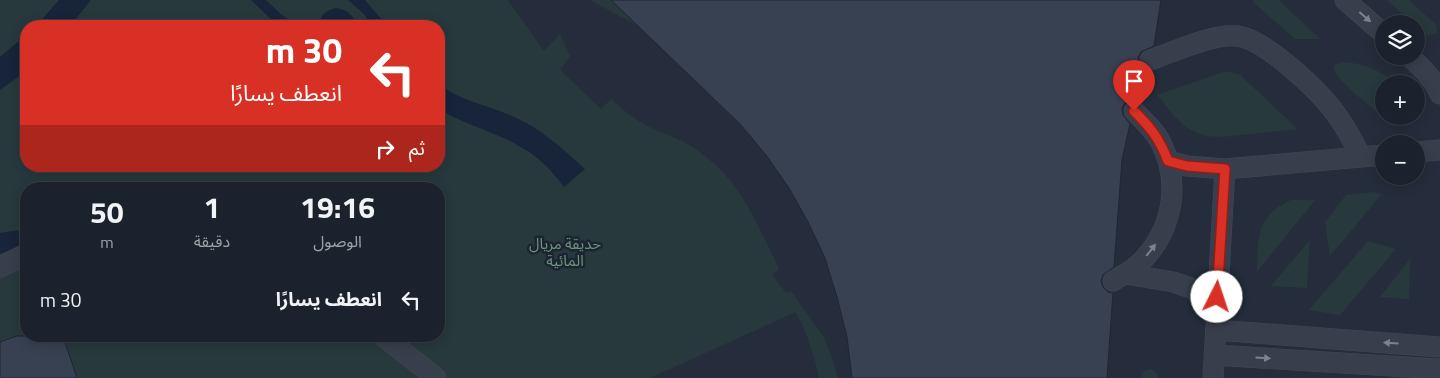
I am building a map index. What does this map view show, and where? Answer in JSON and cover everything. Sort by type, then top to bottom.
[{"type":"lane","points":[[1346,0],[1375,26]]},
{"type":"lane","points":[[1150,60],[1214,38],[1238,36],[1261,44],[1273,52],[1325,99],[1339,117],[1361,157]]},
{"type":"lane","points":[[1425,61],[1440,62]]},
{"type":"lane","points":[[1418,65],[1433,80],[1440,94]]},
{"type":"lane","points":[[1134,111],[1149,125],[1161,142],[1172,179],[1173,198],[1163,233],[1153,249],[1141,262],[1120,277],[1173,282],[1217,297]]},
{"type":"lane","points":[[1425,151],[1440,150]]},
{"type":"lane","points":[[1168,161],[1187,166],[1225,169],[1375,156]]},
{"type":"lane","points":[[1213,378],[1225,169]]},
{"type":"lane","points":[[0,267],[20,257]]},
{"type":"lane","points":[[1216,330],[1439,347]]},
{"type":"lane","points":[[391,342],[436,378]]},
{"type":"lane","points":[[1214,355],[1438,369]]},
{"type":"green space","name":"حديقة مريال المائية","points":[[0,0],[508,0],[544,51],[560,34],[570,56],[560,70],[601,109],[611,99],[642,123],[686,143],[719,168],[743,198],[761,232],[779,269],[772,274],[786,293],[791,291],[823,336],[838,378],[819,378],[810,344],[796,312],[650,378],[0,378]]},
{"type":"green space","points":[[590,0],[611,0],[640,27]]},
{"type":"green space","points":[[1279,0],[1320,39],[1295,39],[1252,1]]},
{"type":"green space","points":[[1387,0],[1409,0],[1436,25],[1436,33],[1428,36],[1425,34],[1425,15],[1403,15]]},
{"type":"green space","points":[[1342,62],[1358,64],[1384,75],[1375,75],[1375,110],[1341,80],[1334,69],[1335,65]]},
{"type":"green space","points":[[1223,72],[1232,72],[1240,75],[1298,129],[1221,137],[1199,134],[1177,119],[1157,95]]},
{"type":"green space","points":[[1374,192],[1381,195],[1330,256],[1325,222],[1346,195]]},
{"type":"green space","points":[[1291,200],[1315,200],[1257,272],[1261,229],[1271,213],[1279,206]]},
{"type":"green space","points":[[1310,240],[1307,288],[1271,286]]},
{"type":"green space","points":[[1368,241],[1396,249],[1340,315],[1309,310]]},
{"type":"green space","points":[[1410,259],[1409,299],[1380,297]]},
{"type":"green space","points":[[1151,369],[1157,373],[1158,378],[1141,378],[1144,372]]},
{"type":"water","points":[[59,0],[91,0],[75,20],[41,20]]},
{"type":"water","points":[[251,0],[266,0],[289,20],[272,20]]},
{"type":"water","points":[[348,0],[365,0],[382,20],[368,20]]},
{"type":"water","points":[[340,9],[347,12],[354,20],[320,20],[329,10]]},
{"type":"water","points":[[20,40],[20,75],[0,90],[0,57]]},
{"type":"water","points":[[445,88],[464,98],[521,120],[559,146],[585,169],[564,187],[546,166],[530,153],[504,138],[445,113]]},
{"type":"water","points":[[20,230],[20,246],[0,254],[0,233]]},
{"type":"building","points":[[611,0],[1161,0],[1154,46],[1141,52],[1138,57],[1139,64],[1147,71],[1138,100],[1130,100],[1122,108],[1123,115],[1130,124],[1122,160],[1114,267],[1103,275],[1101,281],[1103,287],[1108,292],[1113,293],[1107,378],[852,378],[847,337],[825,258],[789,188],[766,155],[740,124]]},
{"type":"building","points":[[20,336],[20,342],[65,342],[77,378],[0,378],[0,342]]},
{"type":"route","points":[[1134,111],[1149,125],[1161,142],[1168,161],[1187,166],[1225,169],[1217,297]]}]
